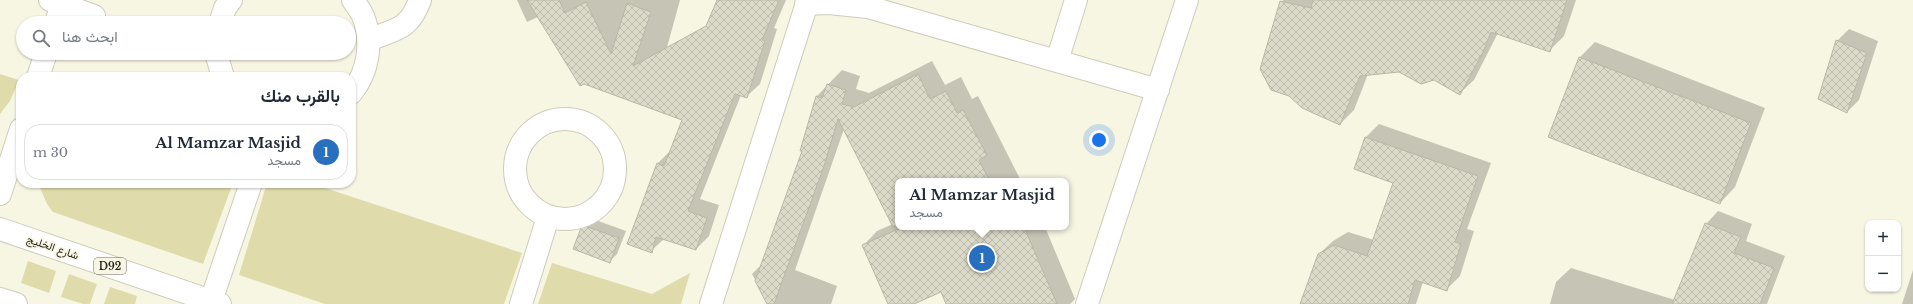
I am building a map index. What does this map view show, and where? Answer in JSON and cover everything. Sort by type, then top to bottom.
[{"type":"street","points":[[222,16],[225,8],[231,0]]},
{"type":"street","points":[[353,0],[363,16],[368,40],[367,64],[356,87]]},
{"type":"street","points":[[368,40],[407,23],[414,16],[420,0]]},
{"type":"street","points":[[1058,61],[1076,0]]},
{"type":"street","points":[[1087,304],[1187,0]]},
{"type":"street","points":[[711,304],[807,2],[891,6],[1058,61],[1158,90]]},
{"type":"street","points":[[56,9],[94,16]]},
{"type":"street","points":[[40,72],[44,60]]},
{"type":"street","points":[[218,60],[222,72]]},
{"type":"street","points":[[557,119],[573,119],[589,124],[602,135],[611,149],[615,165],[614,182],[607,197],[596,209],[581,217],[565,220],[548,217],[534,208],[523,196],[516,181],[515,164],[519,148],[528,134],[541,124],[557,119]]},
{"type":"street","points":[[0,194],[16,145]]},
{"type":"street","points":[[216,303],[250,188]]},
{"type":"street","points":[[521,304],[548,217]]},
{"type":"street","name":"شارع الخليج","points":[[0,229],[216,303]]},
{"type":"street","points":[[0,299],[16,304]]},
{"type":"shaded area","points":[[0,74],[16,79],[16,87],[10,101],[0,114]]},
{"type":"shaded area","points":[[40,188],[231,188],[203,264],[53,212],[47,204]]},
{"type":"shaded area","points":[[265,188],[325,188],[522,253],[504,304],[325,304],[239,275]]},
{"type":"shaded area","points":[[28,261],[56,271],[49,293],[21,283]]},
{"type":"shaded area","points":[[552,263],[652,294],[690,273],[681,304],[538,304]]},
{"type":"shaded area","points":[[69,274],[97,284],[90,304],[83,304],[61,297]]},
{"type":"shaded area","points":[[110,287],[137,296],[135,304],[104,304]]},
{"type":"building","points":[[527,0],[559,0],[565,13],[586,2],[611,54],[627,3],[651,12],[633,66],[706,26],[717,0],[779,0],[762,40],[765,41],[747,98],[735,94],[688,211],[707,218],[696,250],[656,237],[652,253],[627,244],[657,163],[664,166],[682,120],[584,84],[580,86]]},
{"type":"building","points":[[1313,0],[1567,0],[1550,52],[1491,32],[1483,52],[1460,95],[1434,80],[1421,84],[1399,72],[1360,76],[1340,125],[1302,108],[1289,96],[1271,90],[1260,69],[1280,1],[1311,8]]},
{"type":"building","points":[[1836,40],[1867,53],[1847,113],[1818,99]]},
{"type":"building","points":[[1579,57],[1751,123],[1720,204],[1548,137]]},
{"type":"building","points":[[918,74],[930,99],[946,91],[957,113],[963,110],[987,155],[979,160],[988,178],[895,178],[895,226],[893,227],[838,119],[824,166],[774,304],[767,304],[755,281],[802,151],[800,151],[816,96],[822,98],[827,84],[846,90],[842,104],[854,107]]},
{"type":"building","points":[[1365,137],[1478,176],[1455,242],[1461,244],[1447,291],[1415,280],[1408,304],[1300,304],[1318,254],[1334,245],[1367,256],[1393,183],[1354,169]]},
{"type":"building","points":[[1705,223],[1741,237],[1734,253],[1774,268],[1760,304],[1672,304]]},
{"type":"building","points":[[582,225],[619,238],[610,263],[573,249]]},
{"type":"building","points":[[896,230],[1025,230],[1057,304],[946,304],[941,292],[914,304],[888,304],[862,245]]},
{"type":"place","name":"Al Mamzar Masjid","points":[[982,258]]}]
